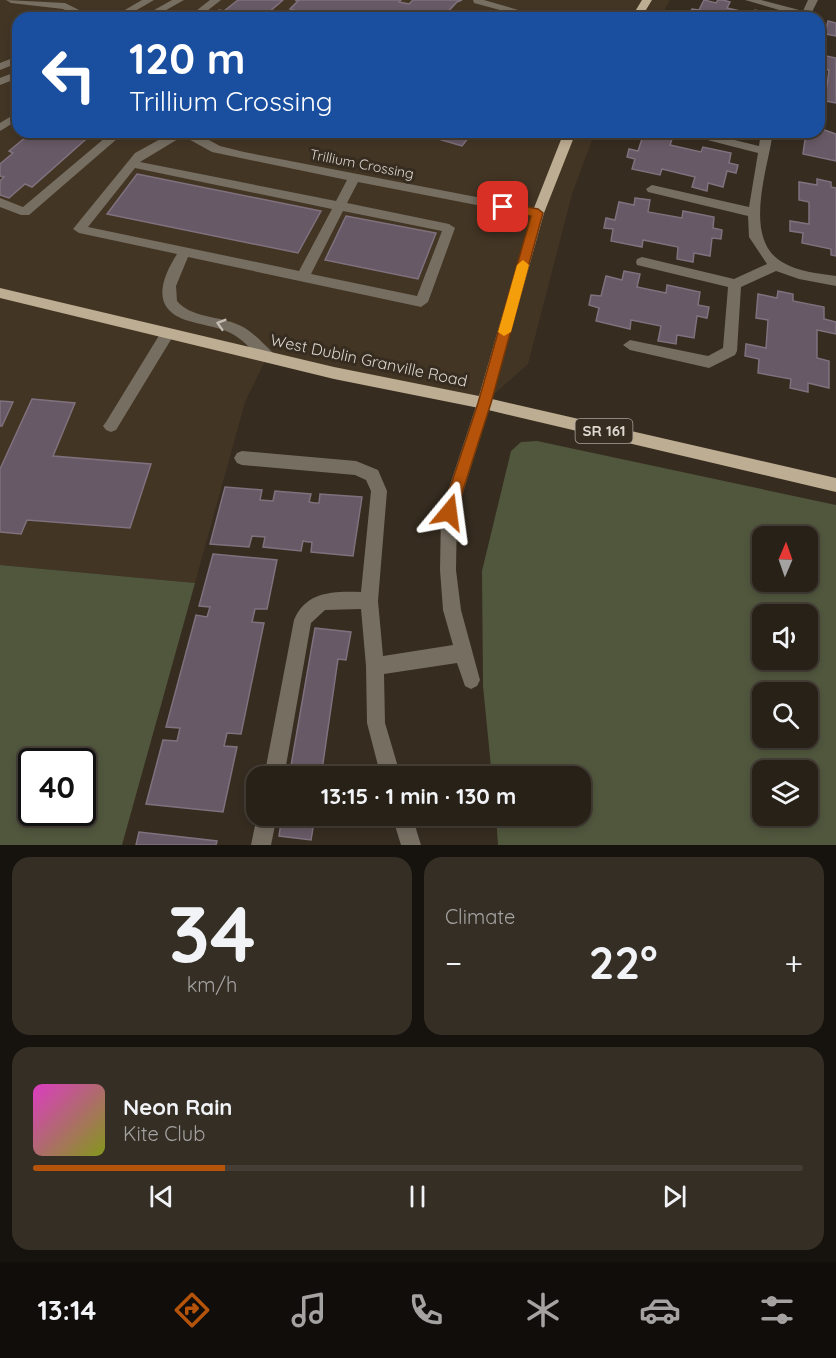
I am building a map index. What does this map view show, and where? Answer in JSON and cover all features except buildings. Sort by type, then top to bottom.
[{"type":"main road","points":[[484,403],[538,213],[568,138]]},
{"type":"main road","name":"West Dublin Granville Road","points":[[0,293],[267,357],[484,403],[836,485]]},
{"type":"street","points":[[11,0],[65,6],[78,12]]},
{"type":"street","points":[[65,6],[77,0]]},
{"type":"street","points":[[127,12],[149,0]]},
{"type":"street","points":[[156,12],[179,0]]},
{"type":"street","points":[[200,12],[216,0]]},
{"type":"street","points":[[750,0],[791,12]]},
{"type":"street","points":[[477,1],[518,12]]},
{"type":"street","points":[[0,202],[25,212],[112,138]]},
{"type":"street","points":[[132,164],[449,228],[421,302],[79,229],[132,164],[139,156],[172,138]]},
{"type":"street","name":"Trillium Crossing","points":[[194,138],[216,149],[244,156],[538,213]]},
{"type":"street","points":[[712,138],[765,151]]},
{"type":"street","points":[[766,138],[754,235],[764,252],[777,265],[796,273],[832,280]]},
{"type":"street","points":[[303,277],[354,178]]},
{"type":"street","points":[[652,189],[755,213]]},
{"type":"street","points":[[185,252],[168,286],[168,295],[174,307],[186,315],[218,322],[246,334],[267,357]]},
{"type":"street","points":[[642,262],[735,284],[777,265]]},
{"type":"street","points":[[630,345],[709,362],[730,351],[735,284]]},
{"type":"street","points":[[111,426],[168,333]]},
{"type":"street","points":[[471,680],[462,653],[449,588],[449,512],[484,403]]},
{"type":"street","points":[[242,458],[356,468],[372,475],[379,490],[369,601],[375,666],[374,699],[376,723],[388,766]]},
{"type":"street","points":[[276,766],[303,620],[308,611],[322,602],[369,601]]},
{"type":"street","points":[[375,666],[462,653]]},
{"type":"street","points":[[261,845],[265,826]]},
{"type":"street","points":[[405,826],[411,845]]},
{"type":"shaded area","points":[[0,0],[670,0],[663,12],[12,12],[12,138],[593,138],[572,194],[528,364],[484,403],[267,357],[245,402],[195,583],[0,565]]},
{"type":"green space","points":[[537,441],[836,505],[836,845],[498,845],[497,826],[591,826],[591,766],[491,766],[483,686],[482,571],[511,451],[521,442]]},
{"type":"green space","points":[[0,565],[195,583],[122,845],[0,845]]},
{"type":"slow traffic","points":[[504,332],[523,265]]},
{"type":"route","points":[[449,512],[484,403],[538,213],[503,207]]}]
